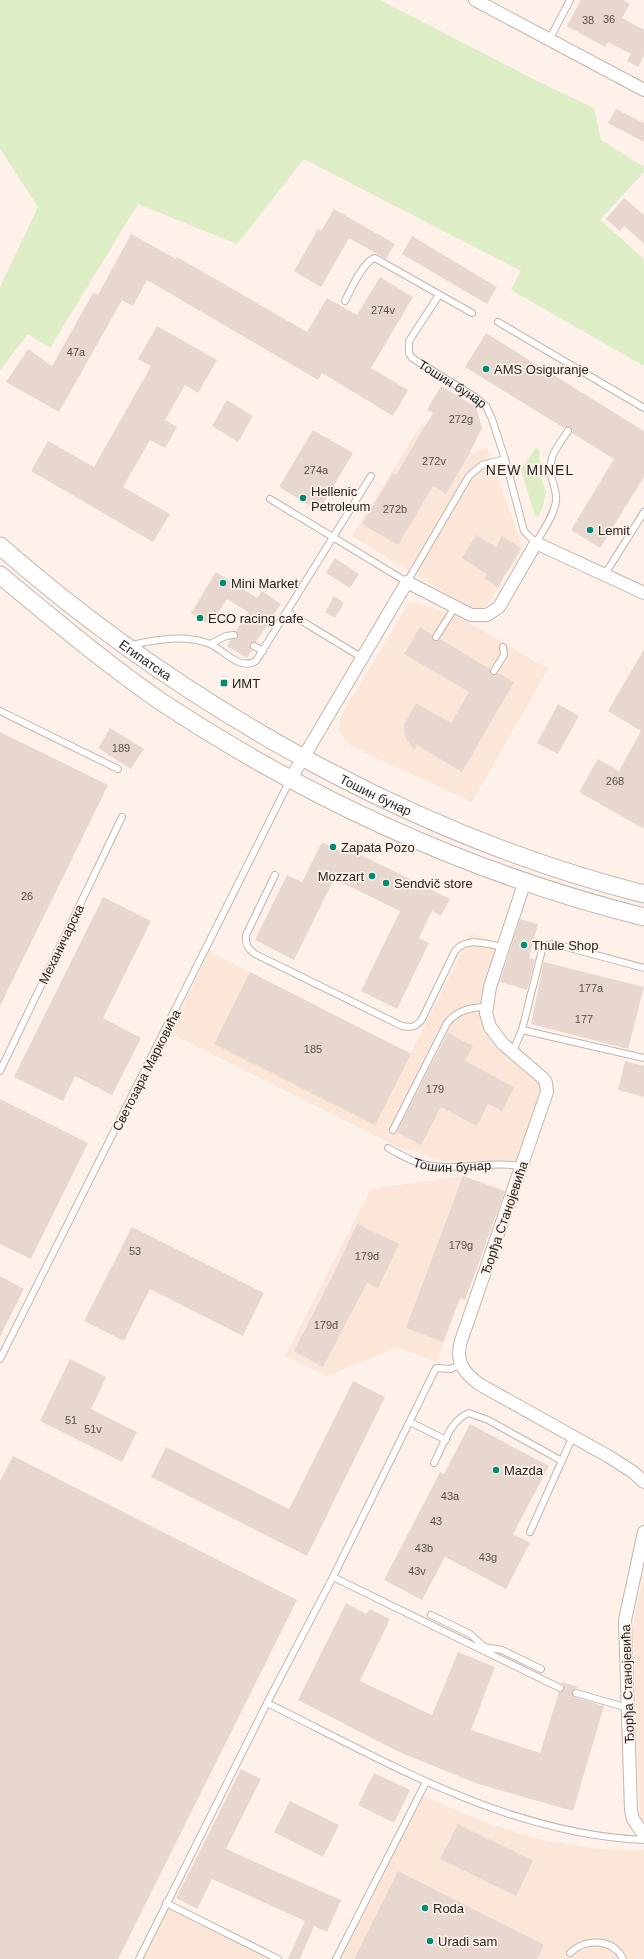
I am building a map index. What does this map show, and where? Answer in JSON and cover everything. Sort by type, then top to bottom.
[{"type":"main road","name":"Египатска","points":[[0,546],[66,601],[125,646],[209,702],[302,757]]},
{"type":"main road","name":"Египатска","points":[[0,575],[82,642],[143,689],[224,741],[290,780]]},
{"type":"main road","name":"Тошин бунар","points":[[302,757],[340,777],[469,836],[565,872],[644,894]]},
{"type":"main road","name":"Тошин бунар","points":[[290,780],[424,843],[525,881],[584,901],[644,917]]},
{"type":"street","points":[[475,0],[644,90]]},
{"type":"street","points":[[290,780],[302,757],[406,582],[455,608],[476,616],[487,615],[495,610],[501,603],[536,543]]},
{"type":"street","name":"Тошин бунар","points":[[536,543],[644,593]]},
{"type":"street","name":"Ђорђа Станојевића","points":[[460,1365],[458,1358],[461,1341],[547,1092],[546,1083],[536,1072],[512,1053],[496,1036],[490,1027],[486,1007],[503,947],[525,881]]},
{"type":"street","points":[[460,1365],[468,1376],[479,1384],[573,1436],[633,1472],[644,1482]]},
{"type":"street","name":"Ђорђа Станојевића","points":[[644,1532],[625,1620],[631,1810],[633,1819],[644,1835]]},
{"type":"lane","points":[[549,40],[570,0]]},
{"type":"lane","points":[[344,301],[365,266],[370,260],[375,258],[472,313]]},
{"type":"lane","name":"Тошин бунар","points":[[439,295],[409,341],[409,353],[412,358],[475,397],[486,406],[492,419],[505,459],[524,531],[529,538],[536,543]]},
{"type":"lane","points":[[498,322],[644,408]]},
{"type":"lane","points":[[536,543],[553,513],[556,503],[550,472],[550,460],[553,452],[568,431]]},
{"type":"lane","points":[[270,499],[406,582],[470,476],[482,465],[505,459]]},
{"type":"lane","points":[[125,646],[171,638],[188,639],[210,644],[235,660],[246,664],[256,661],[371,476]]},
{"type":"lane","points":[[605,574],[644,512]]},
{"type":"lane","points":[[436,637],[455,608]]},
{"type":"lane","points":[[287,612],[361,657]]},
{"type":"lane","points":[[210,644],[226,636],[234,635]]},
{"type":"lane","points":[[254,646],[263,651]]},
{"type":"lane","points":[[494,671],[504,655],[503,647]]},
{"type":"lane","points":[[0,711],[118,769]]},
{"type":"lane","name":"Светозара Марковића","points":[[0,1359],[290,780]]},
{"type":"lane","name":"Механичарска","points":[[0,1071],[122,817]]},
{"type":"lane","points":[[275,875],[246,935],[245,942],[249,950],[402,1026],[410,1027],[417,1025],[422,1019],[455,951],[460,946],[470,941],[503,947]]},
{"type":"lane","points":[[512,1053],[522,1030],[542,950],[547,945],[554,944],[644,968]]},
{"type":"lane","points":[[393,1130],[447,1022],[452,1016],[459,1012],[472,1008],[486,1007]]},
{"type":"lane","points":[[522,1030],[644,1058]]},
{"type":"lane","name":"Тошин бунар","points":[[388,1148],[418,1163],[433,1166],[508,1164],[521,1166]]},
{"type":"lane","points":[[139,1959],[267,1703],[333,1577],[436,1368],[450,1369],[460,1365]]},
{"type":"lane","points":[[434,1463],[455,1423],[462,1416],[469,1413],[488,1420],[562,1461]]},
{"type":"lane","points":[[410,1422],[446,1440]]},
{"type":"lane","points":[[530,1532],[573,1436]]},
{"type":"lane","points":[[333,1577],[560,1688]]},
{"type":"lane","points":[[431,1615],[470,1634],[495,1657]]},
{"type":"lane","points":[[468,1644],[502,1650],[541,1669]]},
{"type":"lane","points":[[576,1692],[628,1708]]},
{"type":"lane","points":[[267,1703],[426,1782],[488,1808],[543,1824],[598,1836],[644,1840]]},
{"type":"lane","points":[[336,1959],[426,1782]]},
{"type":"lane","points":[[166,1903],[278,1959]]},
{"type":"lane","points":[[570,1954],[581,1946],[598,1942],[612,1947],[623,1959]]},
{"type":"shaded area","points":[[422,423],[472,453],[487,448],[523,548],[488,604],[483,608],[475,610],[470,608],[352,536]]},
{"type":"shaded area","points":[[409,603],[421,604],[458,616],[548,669],[472,802],[351,746],[339,731],[341,716]]},
{"type":"shaded area","points":[[471,933],[503,945],[486,1013],[520,1060],[547,1092],[516,1161],[444,1161],[396,1146],[170,1033],[209,952],[411,1053]]},
{"type":"shaded area","points":[[463,1176],[505,1192],[465,1300],[460,1299],[437,1362],[398,1347],[327,1376],[285,1356],[371,1189]]},
{"type":"shaded area","points":[[644,1574],[644,1820],[640,1820],[633,1632],[634,1617]]},
{"type":"shaded area","points":[[420,1795],[482,1821],[537,1839],[592,1848],[627,1851],[644,1850],[644,1959],[336,1959]]},
{"type":"shaded area","points":[[166,1903],[278,1959],[139,1959]]},
{"type":"green space","points":[[0,0],[380,0],[539,82],[594,108],[601,140],[644,167],[644,172],[600,220],[644,259],[644,366],[511,290],[521,271],[304,159],[237,244],[138,204],[50,348],[28,334],[0,370],[0,287],[38,207],[0,149]]},
{"type":"green space","points":[[536,447],[539,450],[540,475],[546,491],[543,507],[538,517],[535,516],[521,470]]},
{"type":"building","points":[[581,0],[623,0],[630,4],[622,18],[644,30],[644,55],[638,67],[627,61],[631,54],[608,42],[605,47],[567,26]]},
{"type":"building","points":[[616,109],[644,123],[644,142],[608,123]]},
{"type":"building","points":[[624,198],[644,215],[644,244],[624,226],[620,231],[606,219]]},
{"type":"building","points":[[334,209],[395,244],[386,259],[349,238],[321,287],[294,271],[318,229],[321,231]]},
{"type":"building","points":[[131,234],[176,259],[177,257],[307,332],[327,298],[357,315],[380,277],[413,297],[371,368],[408,390],[393,416],[322,373],[318,380],[147,280],[133,306],[122,300],[59,412],[6,382],[28,349],[52,366],[93,293],[98,295]]},
{"type":"building","points":[[412,236],[497,287],[487,304],[402,254]]},
{"type":"building","points":[[157,326],[217,360],[198,393],[185,385],[165,420],[177,427],[165,448],[150,440],[123,487],[170,514],[153,542],[31,471],[48,441],[94,467],[151,366],[138,359]]},
{"type":"building","points":[[486,333],[644,431],[644,477],[600,548],[571,530],[614,459],[572,433],[570,427],[564,428],[465,367]]},
{"type":"building","points":[[441,386],[476,407],[482,428],[446,494],[433,486],[398,545],[362,524],[393,473],[396,475],[433,413],[427,410]]},
{"type":"building","points":[[227,400],[253,416],[238,442],[212,426]]},
{"type":"building","points":[[313,430],[353,453],[319,511],[279,487]]},
{"type":"building","points":[[476,535],[496,547],[502,536],[521,548],[498,587],[484,578],[487,574],[462,558]]},
{"type":"building","points":[[335,558],[359,574],[350,588],[326,573]]},
{"type":"building","points":[[216,572],[257,598],[262,591],[281,604],[256,642],[250,644],[252,650],[247,658],[227,646],[231,640],[238,637],[236,631],[248,612],[227,599],[210,625],[191,613]]},
{"type":"building","points":[[334,596],[344,603],[335,618],[325,612]]},
{"type":"building","points":[[420,627],[432,635],[434,641],[440,639],[490,669],[490,673],[492,675],[498,673],[514,682],[462,772],[417,745],[414,750],[405,737],[404,725],[416,703],[451,723],[469,692],[404,654]]},
{"type":"building","points":[[644,649],[644,829],[579,792],[598,759],[619,771],[641,731],[608,711]]},
{"type":"building","points":[[558,704],[579,716],[558,754],[537,743]]},
{"type":"building","points":[[110,728],[144,749],[131,769],[98,748]]},
{"type":"building","points":[[0,732],[108,785],[0,1006]]},
{"type":"building","points":[[322,842],[346,854],[349,849],[450,899],[441,916],[432,911],[419,938],[429,943],[397,1009],[361,991],[400,911],[334,879],[294,960],[255,940],[287,875],[302,882]]},
{"type":"building","points":[[103,897],[151,921],[103,1018],[141,1038],[112,1095],[75,1076],[63,1101],[14,1077]]},
{"type":"building","points":[[520,919],[538,924],[529,958],[535,959],[527,990],[500,982]]},
{"type":"building","points":[[544,962],[644,987],[628,1049],[531,1024]]},
{"type":"building","points":[[250,972],[411,1054],[375,1125],[214,1044]]},
{"type":"building","points":[[448,1033],[473,1046],[465,1061],[514,1087],[502,1111],[488,1104],[477,1126],[441,1107],[421,1145],[397,1132]]},
{"type":"building","points":[[625,1061],[644,1066],[644,1097],[618,1090]]},
{"type":"building","points":[[0,1099],[88,1143],[31,1259],[0,1244]]},
{"type":"building","points":[[463,1176],[505,1191],[465,1300],[460,1298],[443,1342],[406,1328]]},
{"type":"building","points":[[357,1224],[399,1244],[378,1288],[367,1283],[323,1367],[294,1351]]},
{"type":"building","points":[[132,1227],[264,1293],[243,1336],[150,1289],[124,1341],[84,1321]]},
{"type":"building","points":[[0,1276],[24,1289],[0,1337]]},
{"type":"building","points":[[70,1359],[106,1377],[91,1409],[137,1432],[122,1462],[40,1421]]},
{"type":"building","points":[[353,1381],[385,1397],[307,1556],[151,1477],[166,1447],[289,1509]]},
{"type":"building","points":[[470,1424],[549,1466],[513,1534],[530,1543],[506,1589],[445,1557],[422,1600],[384,1580],[440,1472],[444,1474]]},
{"type":"building","points":[[13,1456],[297,1600],[118,1959],[0,1959],[0,1481]]},
{"type":"building","points":[[346,1603],[366,1614],[370,1609],[390,1619],[360,1681],[432,1715],[458,1652],[495,1667],[471,1730],[540,1753],[559,1692],[564,1690],[562,1682],[578,1687],[572,1691],[574,1697],[604,1706],[573,1811],[478,1784],[399,1752],[298,1700]]},
{"type":"building","points":[[241,1769],[261,1779],[226,1849],[341,1900],[327,1932],[314,1926],[300,1959],[288,1959],[305,1921],[212,1879],[197,1909],[176,1898]]},
{"type":"building","points":[[374,1773],[410,1790],[394,1823],[358,1805]]},
{"type":"building","points":[[290,1801],[339,1825],[323,1857],[274,1832]]},
{"type":"building","points":[[458,1824],[533,1861],[516,1896],[440,1859]]},
{"type":"building","name":"Roda","points":[[398,1871],[544,1945],[537,1959],[354,1959]]},
{"type":"place","name":"AMS Osiguranje","points":[[486,369]]},
{"type":"place","name":"Hellenic Petroleum","points":[[303,498]]},
{"type":"place","name":"Lemit","points":[[590,530]]},
{"type":"place","name":"Mini Market","points":[[223,583]]},
{"type":"place","name":"ECO racing cafe","points":[[200,618]]},
{"type":"place","name":"ИМТ","points":[[224,683]]},
{"type":"place","name":"Zapata Pozo","points":[[333,847]]},
{"type":"place","name":"Mozzart","points":[[372,876]]},
{"type":"place","name":"Sendvič store","points":[[386,883]]},
{"type":"place","name":"Thule Shop","points":[[524,945]]},
{"type":"place","name":"Mazda","points":[[496,1470]]},
{"type":"place","name":"Roda","points":[[425,1908]]},
{"type":"place","name":"Uradi sam","points":[[430,1941]]},
{"type":"district","name":"NEW MINEL","points":[[530,470]]}]
